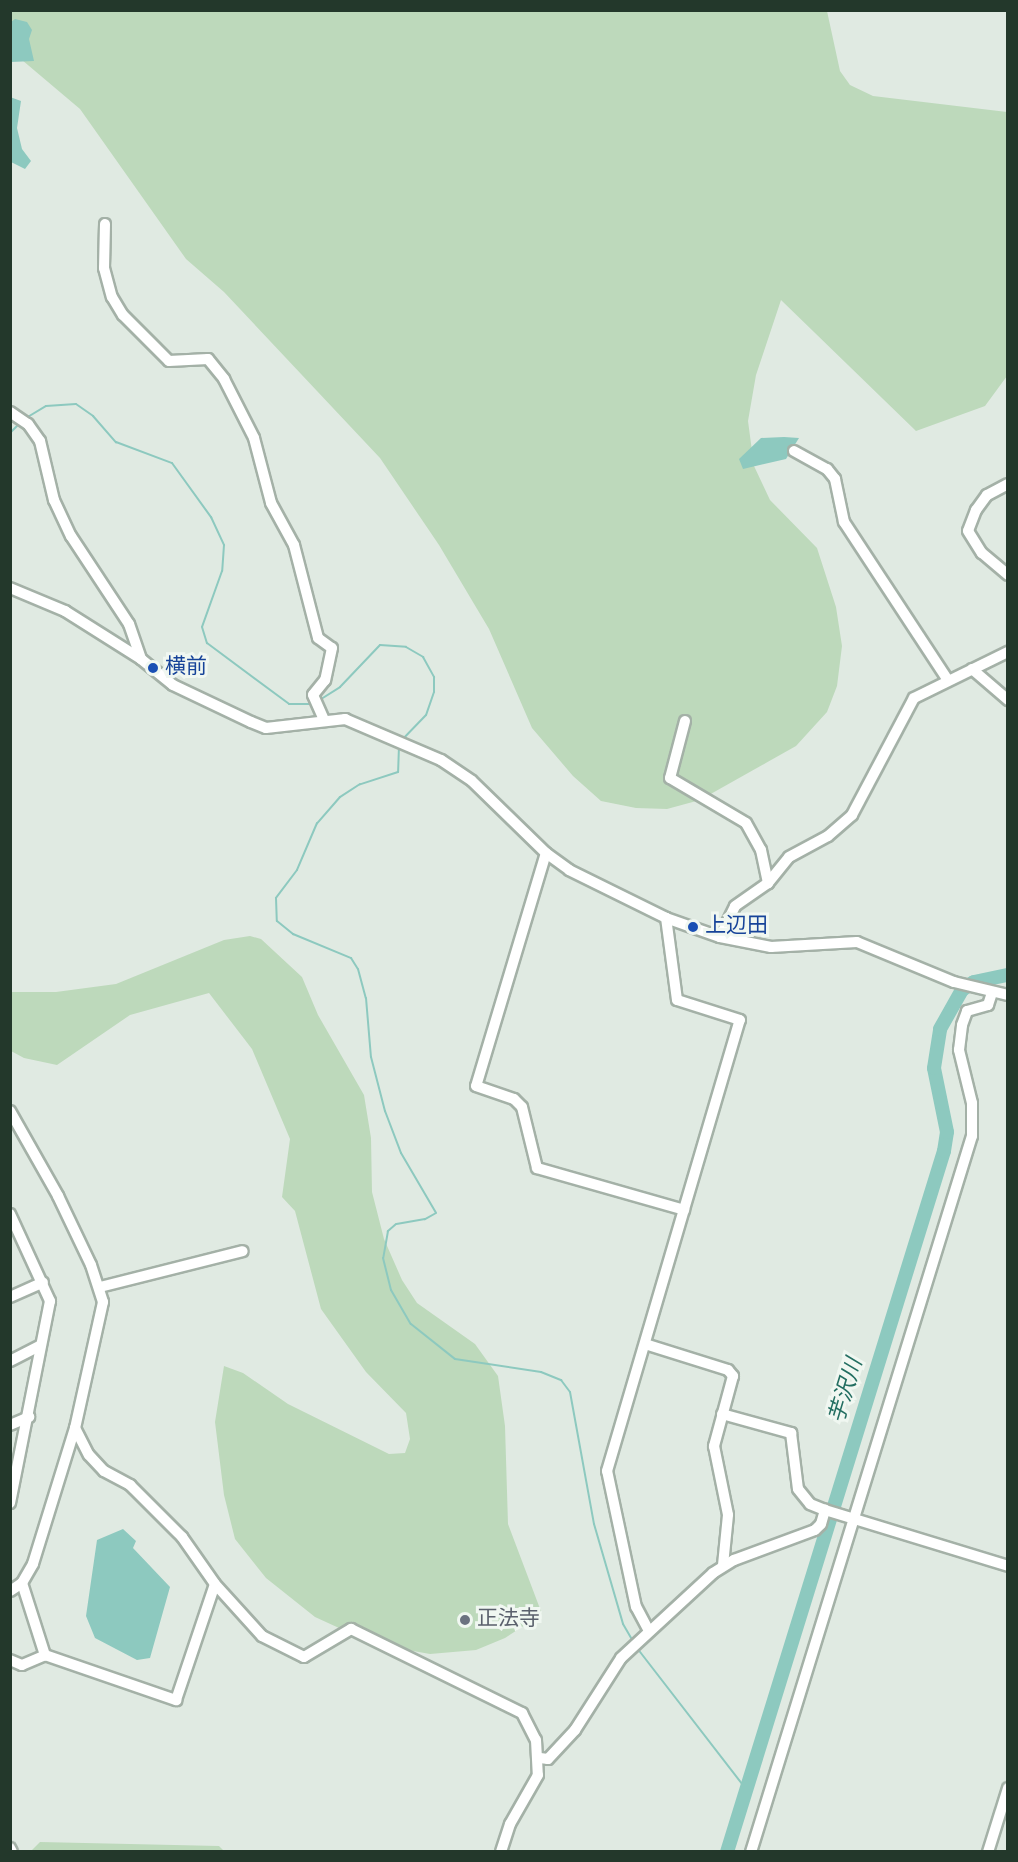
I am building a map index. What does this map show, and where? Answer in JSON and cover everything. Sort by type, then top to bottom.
[{"type":"street","points":[[105,224],[104,268],[112,297],[123,315],[169,361],[208,358],[224,379],[254,438],[271,503],[294,545],[318,638],[332,648],[331,666],[314,697],[322,715]]},
{"type":"street","points":[[10,412],[24,420],[44,451],[54,500],[71,536],[129,624],[141,659]]},
{"type":"street","points":[[794,452],[826,470],[835,479],[844,522],[947,679]]},
{"type":"street","points":[[1008,484],[987,495],[976,510],[968,531],[982,553],[1008,575]]},
{"type":"street","points":[[10,588],[65,611],[141,659],[174,685],[267,728],[322,715],[345,719],[396,739],[456,768],[546,853],[576,874],[666,918],[720,937],[771,947],[857,942],[957,983],[1008,995]]},
{"type":"street","points":[[720,937],[728,913],[768,883],[789,857],[828,836],[852,815],[910,702],[947,679],[1008,652]]},
{"type":"street","points":[[972,669],[1008,700]]},
{"type":"street","points":[[685,721],[670,778],[746,823],[761,850],[768,883]]},
{"type":"street","points":[[546,853],[476,1086],[514,1099],[522,1107],[537,1168],[684,1210]]},
{"type":"street","points":[[648,1631],[636,1607],[607,1472],[740,1020],[677,1000],[666,918]]},
{"type":"street","points":[[751,1851],[972,1136],[972,1103],[960,1060],[962,1025],[967,1011],[988,1005],[992,993]]},
{"type":"street","points":[[10,1111],[58,1196],[100,1287],[103,1302],[75,1428],[33,1564],[22,1583],[10,1591]]},
{"type":"street","points":[[10,1214],[44,1282],[50,1301],[40,1346],[29,1417],[10,1503]]},
{"type":"street","points":[[100,1287],[243,1251]]},
{"type":"street","points":[[10,1297],[44,1282]]},
{"type":"street","points":[[645,1344],[731,1372],[714,1446],[728,1515],[723,1565]]},
{"type":"street","points":[[10,1361],[40,1346]]},
{"type":"street","points":[[722,1414],[791,1433],[798,1489],[810,1504],[1008,1566]]},
{"type":"street","points":[[10,1425],[29,1417]]},
{"type":"street","points":[[75,1428],[96,1463],[130,1485],[182,1537],[215,1584],[262,1636],[292,1653],[304,1656],[351,1629],[522,1713],[532,1728],[540,1758],[538,1775],[510,1824],[501,1851]]},
{"type":"street","points":[[540,1758],[548,1758],[575,1730],[621,1658],[723,1565],[815,1530],[826,1510]]},
{"type":"street","points":[[22,1583],[45,1655]]},
{"type":"street","points":[[10,1660],[22,1665],[45,1655],[176,1700],[215,1584]]},
{"type":"street","points":[[988,1851],[1008,1788]]},
{"type":"green space","points":[[10,11],[827,11],[840,71],[850,85],[873,96],[1007,112],[1007,376],[985,406],[916,431],[781,300],[756,375],[748,421],[754,466],[770,500],[817,548],[836,607],[842,646],[837,686],[827,712],[796,746],[700,800],[667,809],[636,808],[601,801],[573,776],[532,728],[489,629],[439,545],[380,458],[224,292],[186,259],[80,109],[22,60],[11,44]]},
{"type":"green space","points":[[250,936],[261,939],[302,977],[318,1015],[364,1095],[371,1138],[372,1192],[384,1239],[402,1280],[417,1303],[475,1344],[498,1376],[505,1426],[508,1524],[542,1614],[505,1638],[476,1650],[430,1654],[374,1644],[315,1617],[266,1578],[235,1539],[224,1495],[215,1422],[224,1366],[243,1373],[288,1404],[389,1454],[405,1453],[410,1439],[406,1413],[366,1372],[321,1309],[295,1211],[282,1197],[290,1139],[252,1049],[209,993],[130,1015],[57,1065],[24,1058],[11,1051],[11,992],[56,992],[116,984],[224,940]]},
{"type":"green space","points":[[40,1842],[219,1846],[224,1851],[31,1851]]},
{"type":"water","points":[[15,19],[27,22],[32,30],[29,39],[34,61],[11,62],[11,22]]},
{"type":"water","points":[[10,97],[21,101],[17,128],[22,149],[31,161],[25,169],[11,162]]},
{"type":"water","points":[[761,438],[799,438],[786,459],[743,469],[739,459]]},
{"type":"water","points":[[123,1529],[136,1541],[133,1548],[170,1587],[150,1658],[137,1660],[95,1638],[86,1616],[97,1540]]},
{"type":"waterway","points":[[26,418],[46,406],[76,404],[93,416],[116,442],[172,463],[211,517],[224,545],[222,571],[202,627],[207,643],[289,704],[314,704]]},
{"type":"waterway","points":[[10,433],[19,424]]},
{"type":"waterway","points":[[318,701],[340,687],[380,645],[406,647],[423,657],[434,677],[434,692],[426,715],[403,739]]},
{"type":"waterway","points":[[399,746],[398,772],[360,784],[340,797],[317,823],[297,870],[276,898],[277,921],[293,934],[351,958],[358,969],[366,998],[371,1057],[385,1111],[401,1153],[436,1213],[425,1219],[396,1224],[388,1231],[383,1258],[391,1290],[411,1324],[455,1359],[541,1372],[561,1380],[570,1392],[594,1524],[623,1624],[634,1643]]},
{"type":"waterway","name":"芋沢川","points":[[727,1852],[944,1151],[947,1132],[934,1068],[940,1029],[962,990],[974,982],[1008,975]]},
{"type":"waterway","points":[[637,1648],[746,1789]]},
{"type":"place","name":"横前","points":[[153,668]]},
{"type":"place","name":"上辺田","points":[[693,927]]},
{"type":"place","name":"正法寺","points":[[465,1620]]}]
